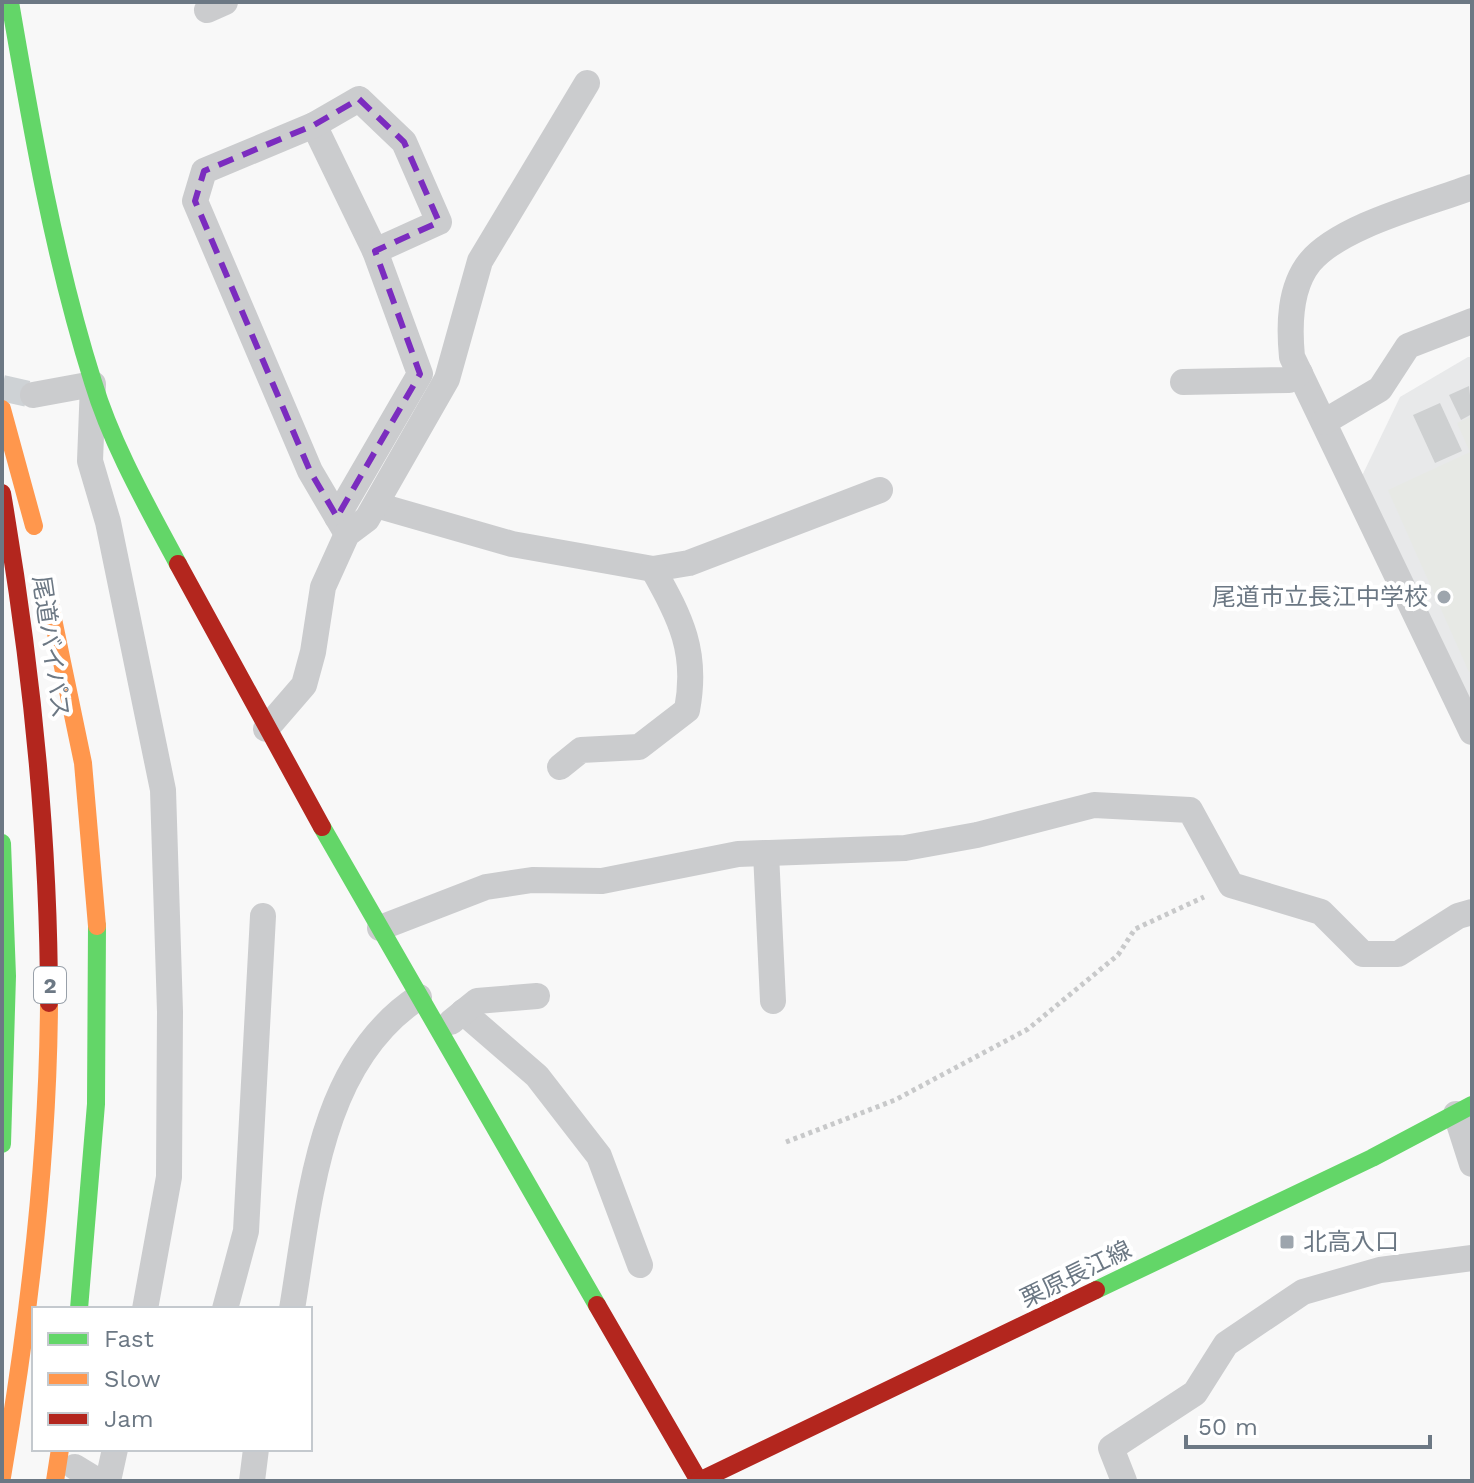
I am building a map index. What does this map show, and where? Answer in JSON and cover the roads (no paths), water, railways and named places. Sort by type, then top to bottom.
[{"type":"main road","points":[[10,2],[45,201],[93,384],[115,439],[167,545],[266,729],[699,1481]]},
{"type":"main road","points":[[2,409],[38,545]]},
{"type":"main road","name":"尾道バイパス","points":[[2,493],[22,599],[37,724],[48,852],[50,980],[38,1226],[2,1477]]},
{"type":"main road","points":[[44,575],[82,760],[98,941],[97,1131],[79,1307]]},
{"type":"main road","name":"2","points":[[2,843],[7,976],[2,1144]]},
{"type":"main road","name":"栗原長江線","points":[[699,1481],[1372,1158],[1464,1109]]},
{"type":"street","points":[[342,526],[367,519],[447,379],[480,261],[587,83]]},
{"type":"street","points":[[342,526],[310,471],[195,201],[204,171],[314,125],[359,99],[404,142],[439,222],[375,251]]},
{"type":"street","points":[[266,729],[304,685],[313,652],[323,587],[342,526],[420,374],[375,251],[314,125]]},
{"type":"street","points":[[1472,187],[1346,235],[1310,262],[1295,295],[1289,324],[1292,357],[1472,732]]},
{"type":"street","points":[[1324,422],[1380,389],[1408,346],[1472,321]]},
{"type":"street","points":[[1183,382],[1289,380],[1300,373]]},
{"type":"street","points":[[33,395],[93,384],[90,461],[108,522],[163,790],[170,1012],[169,1177],[145,1307]]},
{"type":"street","points":[[376,505],[512,544],[653,569],[689,563],[880,490]]},
{"type":"street","points":[[560,767],[581,750],[639,747],[687,710],[694,676],[679,616],[653,569]]},
{"type":"street","points":[[380,928],[486,887],[532,880],[602,881],[738,854],[905,848],[977,835],[1094,805],[1190,810],[1231,885],[1321,912],[1363,954],[1398,954],[1458,916],[1472,912]]},
{"type":"street","points":[[766,853],[773,1001]]},
{"type":"street","points":[[226,1307],[246,1231],[263,916]]},
{"type":"street","points":[[439,1032],[477,1001],[537,996]]},
{"type":"street","points":[[292,1307],[319,1150],[346,1079],[397,1012],[419,997]]},
{"type":"street","points":[[463,1012],[537,1076],[599,1156],[640,1265]]},
{"type":"street","points":[[1464,1109],[1472,1164]]},
{"type":"street","points":[[1124,1481],[1111,1448],[1195,1393],[1226,1344],[1303,1292],[1380,1270],[1472,1258]]},
{"type":"street","points":[[108,1481],[115,1451]]},
{"type":"street","points":[[252,1481],[256,1451]]},
{"type":"street","points":[[63,1466],[98,1481]]},
{"type":"tunnel","points":[[2,388],[33,395]]},
{"type":"place","name":"尾道市立長江中学校","points":[[1444,597]]},
{"type":"place","name":"北高入口","points":[[1287,1242]]}]
